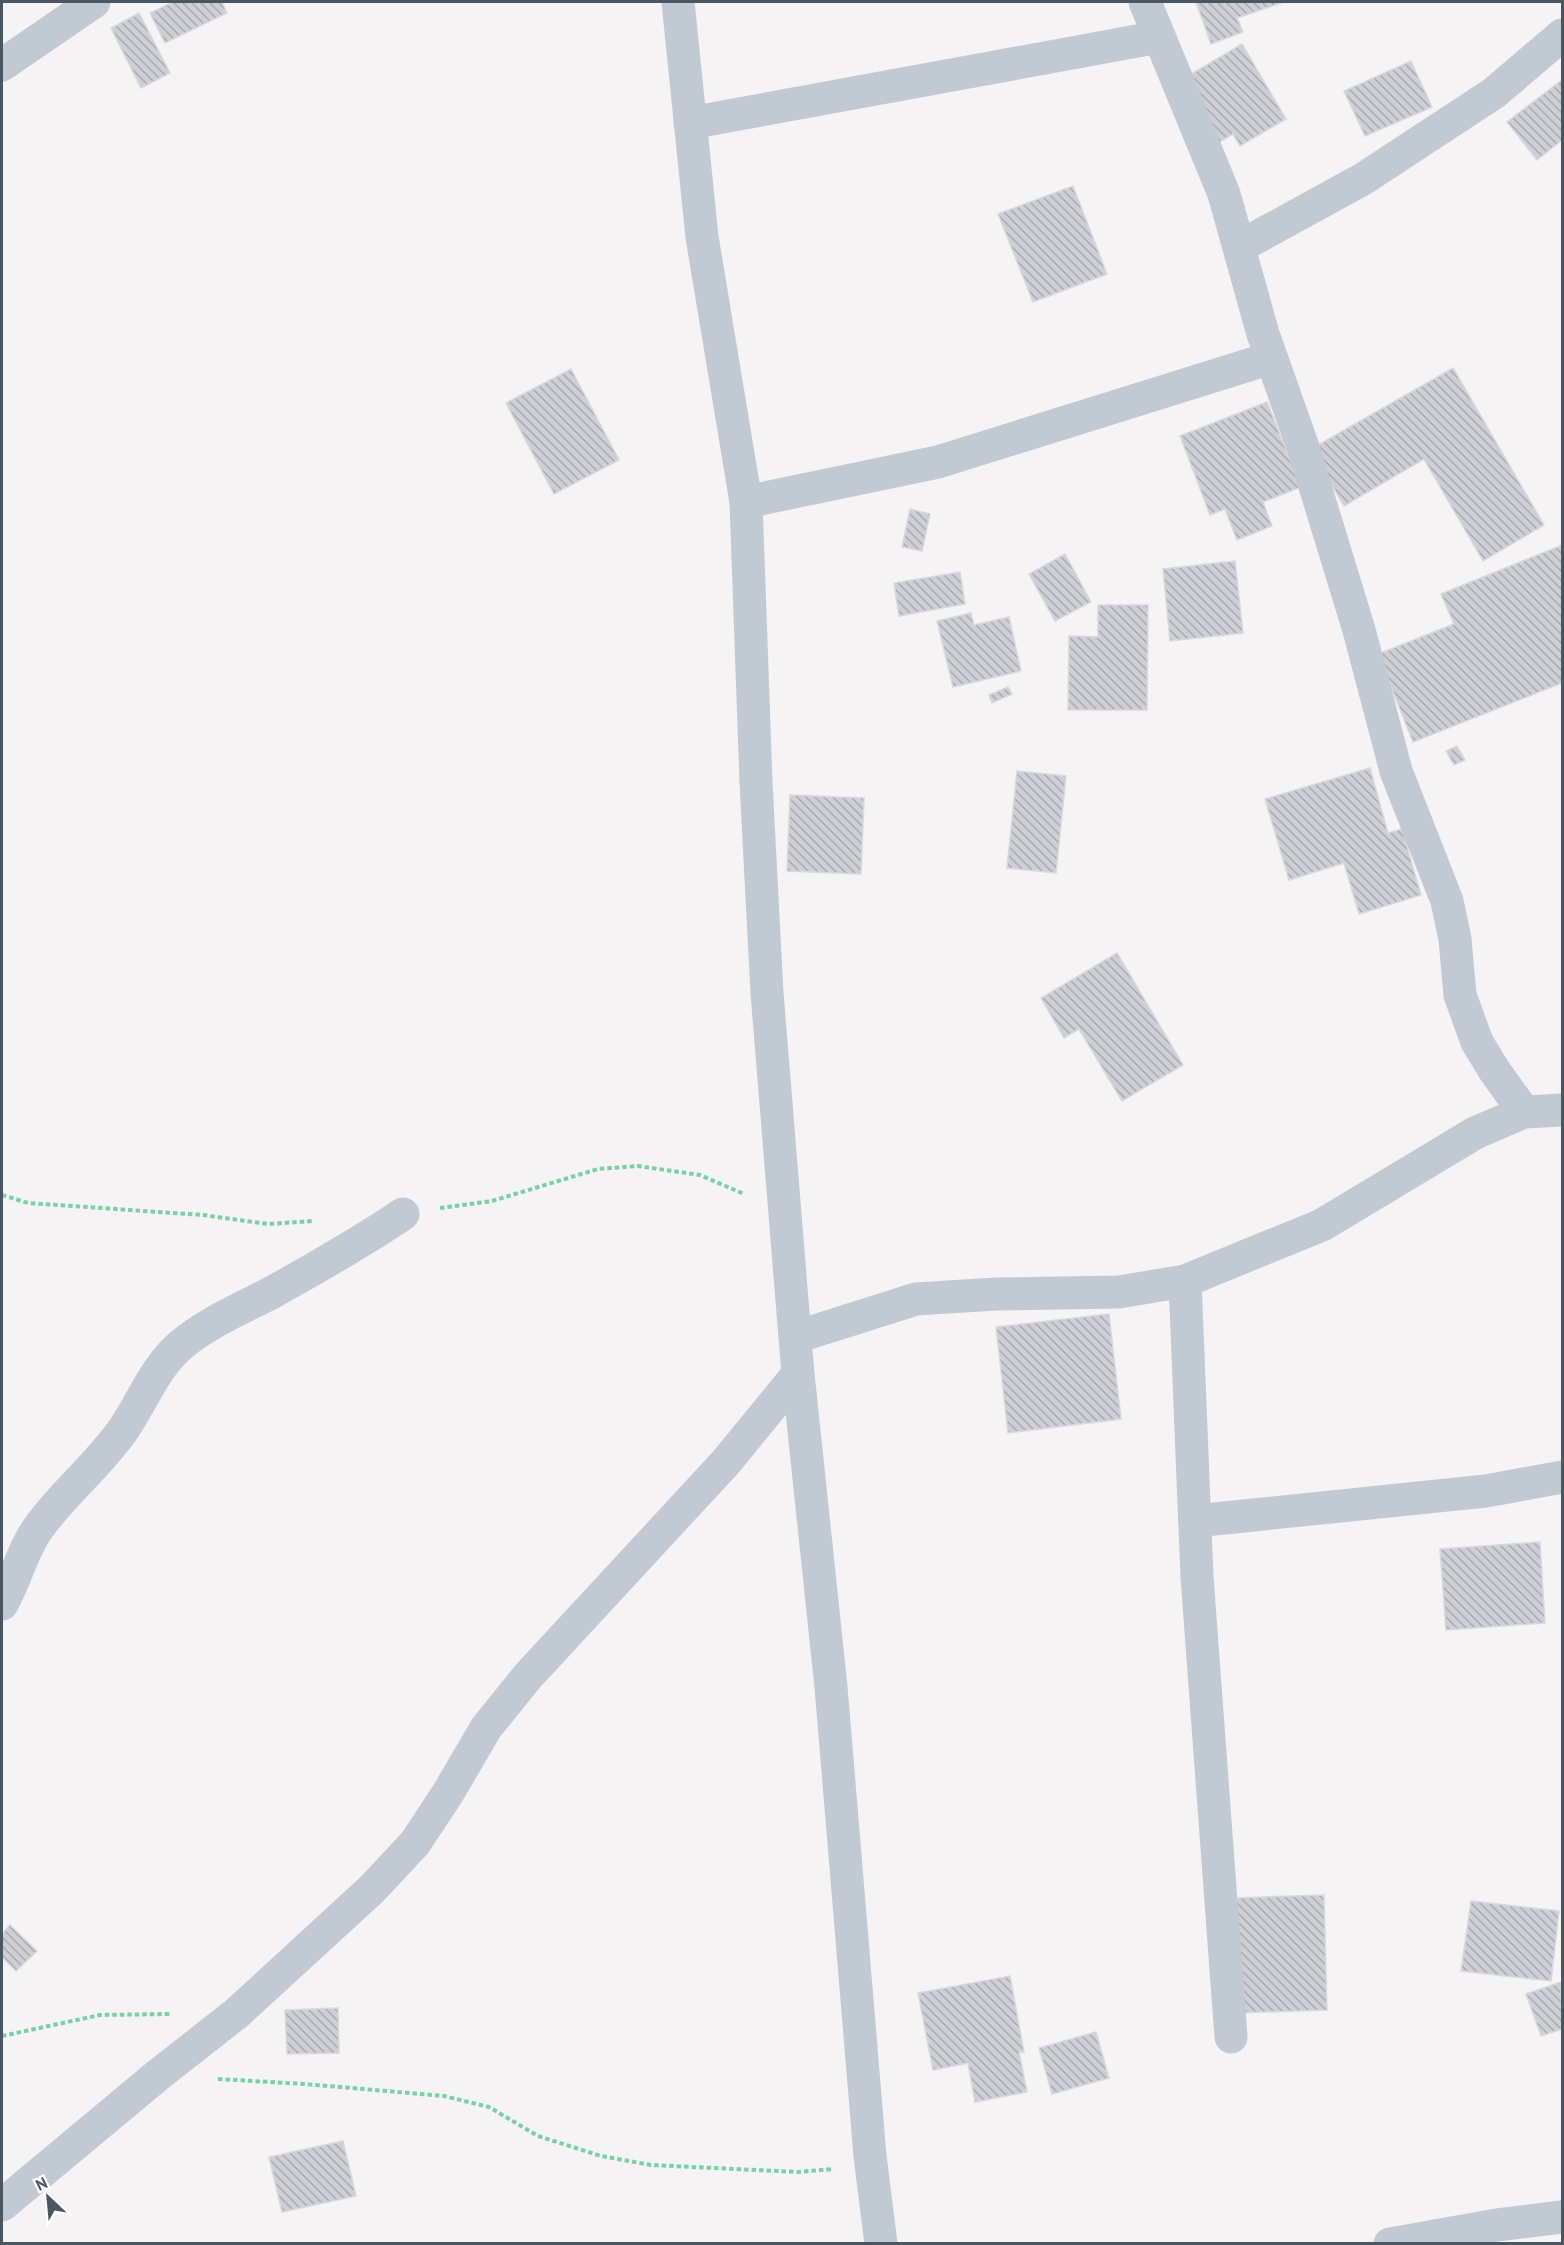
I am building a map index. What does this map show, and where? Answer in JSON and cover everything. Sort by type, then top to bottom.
[{"type":"street","points":[[2,65],[94,2]]},
{"type":"street","points":[[678,2],[702,237],[746,502],[756,782],[767,993],[798,1374],[831,1687],[870,2156],[881,2244]]},
{"type":"street","points":[[1145,2],[1224,194],[1271,358],[1303,447],[1359,630],[1396,771],[1447,901],[1455,939],[1460,994],[1477,1042],[1524,1112]]},
{"type":"street","points":[[1239,247],[1363,179],[1494,93],[1563,35]]},
{"type":"street","points":[[690,123],[1159,37]]},
{"type":"street","points":[[746,502],[938,462],[1271,358]]},
{"type":"street","points":[[795,1337],[916,1299],[996,1294],[1119,1292],[1185,1281],[1322,1225],[1475,1133],[1524,1112],[1563,1110]]},
{"type":"street","points":[[2,1605],[37,1530],[96,1465],[124,1428],[161,1366],[180,1346],[212,1323],[349,1250],[403,1214]]},
{"type":"street","points":[[1185,1281],[1195,1521],[1231,2037]]},
{"type":"street","points":[[2,2205],[158,2075],[237,2013],[372,1889],[415,1843],[448,1793],[486,1728],[528,1676],[726,1462],[798,1374]]},
{"type":"street","points":[[1195,1521],[1486,1491],[1563,1477]]},
{"type":"street","points":[[1390,2244],[1497,2225],[1563,2217]]},
{"type":"path","points":[[2,2036],[100,2015],[237,2013]]},
{"type":"path","points":[[158,2075],[444,2096],[489,2107],[538,2136],[601,2156],[651,2164],[798,2172],[830,2170],[870,2156]]},
{"type":"building","points":[[173,2],[222,2],[227,13],[165,43],[150,13]]},
{"type":"building","points":[[1196,2],[1284,2],[1237,18],[1243,32],[1211,44]]},
{"type":"building","points":[[139,13],[170,73],[141,88],[111,28]]},
{"type":"building","points":[[1242,44],[1286,119],[1240,146],[1233,134],[1218,143],[1181,80]]},
{"type":"building","points":[[1411,61],[1432,107],[1365,136],[1344,91]]},
{"type":"building","points":[[1562,80],[1562,140],[1537,160],[1507,122]]},
{"type":"building","points":[[1073,186],[1107,274],[1033,302],[998,214]]},
{"type":"building","points":[[1453,368],[1544,525],[1483,561],[1424,459],[1344,506],[1311,449]]},
{"type":"building","points":[[571,369],[619,460],[554,494],[506,403]]},
{"type":"building","points":[[1267,402],[1301,487],[1263,502],[1272,526],[1237,540],[1225,509],[1210,515],[1180,436]]},
{"type":"building","points":[[910,509],[930,514],[922,551],[902,547]]},
{"type":"building","points":[[1562,545],[1562,683],[1413,742],[1378,654],[1454,624],[1441,594]]},
{"type":"building","points":[[1065,554],[1091,602],[1055,621],[1029,574]]},
{"type":"building","points":[[1235,561],[1243,633],[1170,641],[1163,569]]},
{"type":"building","points":[[960,572],[965,604],[899,616],[894,583]]},
{"type":"building","points":[[1098,605],[1148,605],[1147,710],[1068,710],[1069,636],[1098,637]]},
{"type":"building","points":[[971,613],[974,625],[1009,617],[1021,671],[953,687],[937,621]]},
{"type":"building","points":[[1008,687],[1012,694],[992,703],[989,695]]},
{"type":"building","points":[[1457,746],[1465,760],[1454,765],[1446,751]]},
{"type":"building","points":[[1370,768],[1388,833],[1402,829],[1421,895],[1359,914],[1344,863],[1289,880],[1265,799]]},
{"type":"building","points":[[1017,771],[1066,776],[1056,873],[1007,868]]},
{"type":"building","points":[[790,795],[864,798],[861,874],[787,871]]},
{"type":"building","points":[[1117,953],[1183,1065],[1122,1101],[1079,1029],[1064,1038],[1041,998]]},
{"type":"building","points":[[1109,1314],[1121,1419],[1008,1433],[996,1327]]},
{"type":"building","points":[[1540,1542],[1545,1623],[1446,1630],[1440,1549]]},
{"type":"building","points":[[1324,1895],[1327,2010],[1237,2013],[1234,1898]]},
{"type":"building","points":[[1471,1901],[1559,1911],[1551,1981],[1461,1971]]},
{"type":"building","points":[[10,1925],[37,1951],[16,1971],[2,1957],[2,1934]]},
{"type":"building","points":[[1010,1976],[1024,2052],[1019,2052],[1027,2092],[975,2102],[968,2063],[933,2070],[918,1993]]},
{"type":"building","points":[[1561,1982],[1562,2029],[1541,2036],[1526,1994]]},
{"type":"building","points":[[338,2008],[339,2053],[287,2054],[285,2010]]},
{"type":"building","points":[[1096,2032],[1109,2078],[1052,2094],[1039,2048]]},
{"type":"building","points":[[343,2141],[356,2196],[282,2212],[269,2157]]}]
